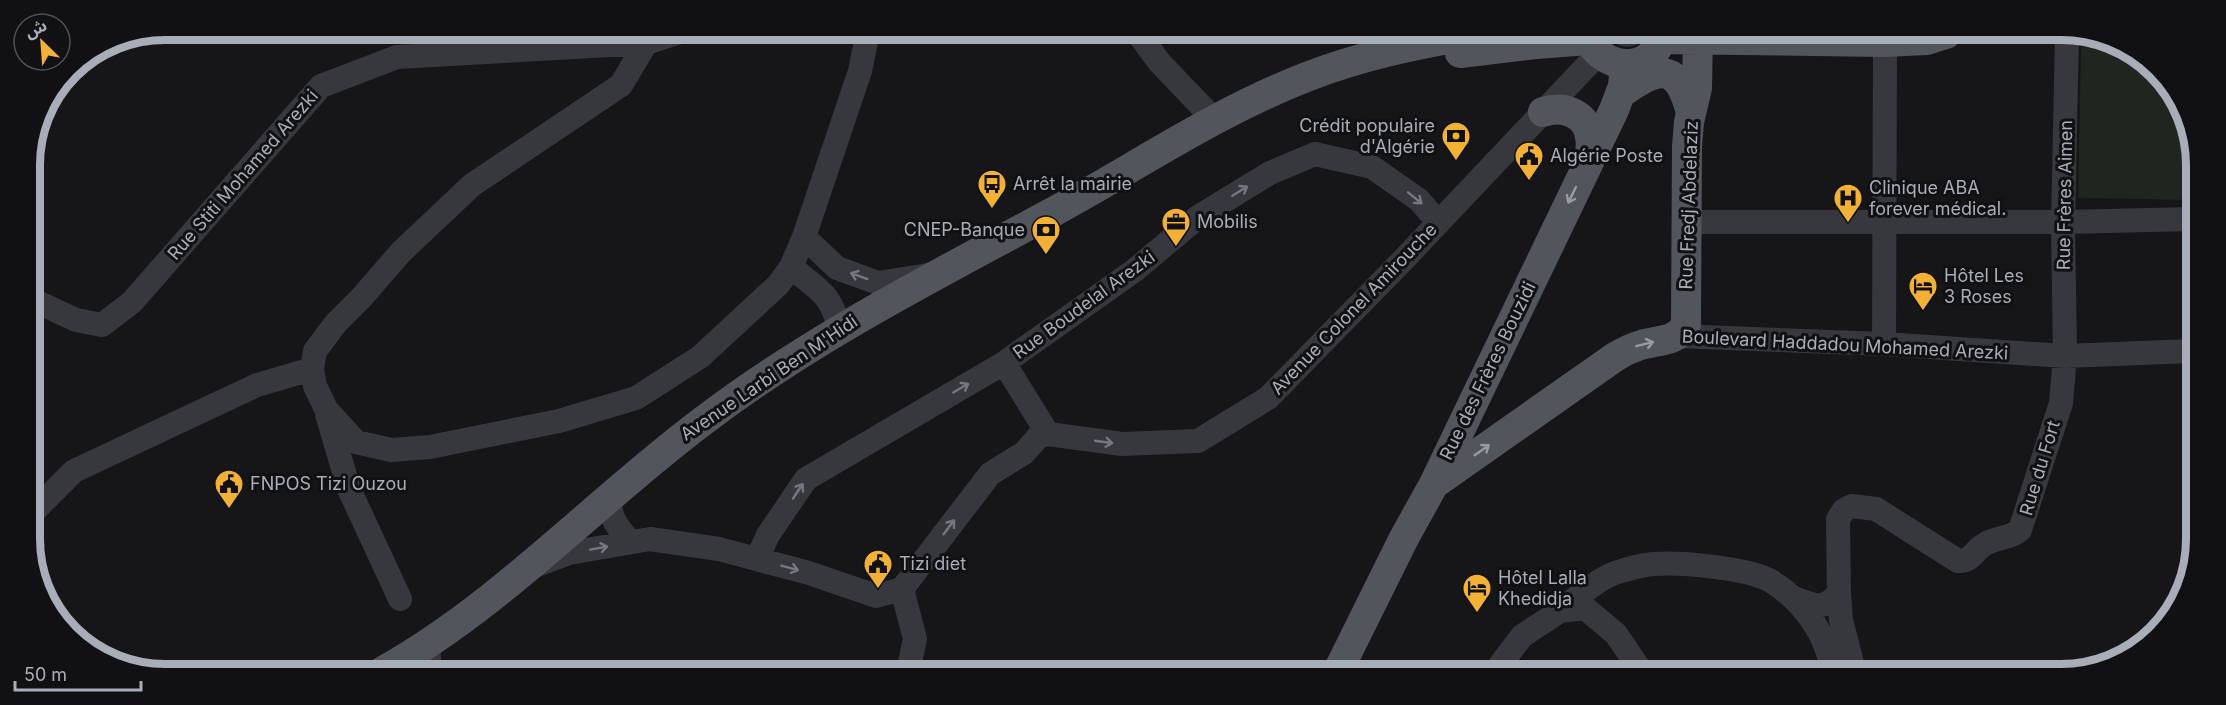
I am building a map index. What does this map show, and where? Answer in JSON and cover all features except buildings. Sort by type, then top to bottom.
[{"type":"main road","name":"Avenue Larbi Ben M'Hidi","points":[[1197,122],[1221,99],[1281,69],[1367,40]]},
{"type":"main road","name":"Avenue Larbi Ben M'Hidi","points":[[405,664],[427,657],[524,571],[704,420],[839,329],[1080,197],[1197,122],[1356,59],[1441,40]]},
{"type":"main road","name":"Avenue Larbi Ben M'Hidi","points":[[1197,122],[1200,134],[1224,128],[1328,84],[1452,54],[1491,48],[1599,48],[1643,60],[1661,40]]},
{"type":"main road","points":[[1661,40],[1686,65],[1694,100]]},
{"type":"main road","name":"Rue Fredj Abdelaziz","points":[[1677,336],[1682,333],[1686,324],[1687,147],[1694,100],[1698,40]]},
{"type":"main road","points":[[1827,40],[1885,42],[1926,40]]},
{"type":"main road","name":"Rue des Frères Bouzidi","points":[[1341,664],[1404,538],[1434,484],[1620,94],[1599,48]]},
{"type":"main road","points":[[1620,94],[1650,74],[1665,74],[1672,77],[1694,100]]},
{"type":"main road","points":[[1543,112],[1560,109],[1576,114],[1582,120],[1590,134],[1589,161]]},
{"type":"main road","name":"Boulevard Haddadou Mohamed Arezki","points":[[1434,484],[1623,352],[1643,344],[1677,336]]},
{"type":"street","points":[[1143,40],[1197,122]]},
{"type":"street","name":"Rue Stiti Mohamed Arezki","points":[[41,303],[76,320],[102,325],[132,302],[321,86],[397,57],[602,41]]},
{"type":"street","points":[[400,599],[350,489],[326,409],[315,386],[312,369],[315,351],[336,323],[401,252],[472,185],[621,85],[647,41]]},
{"type":"street","points":[[326,409],[356,442],[391,450],[430,447],[559,421],[636,398],[700,357],[778,285],[790,267],[804,237],[860,71],[866,41]]},
{"type":"street","name":"Rue Frères Aimen","points":[[2065,356],[2063,222],[2067,41]]},
{"type":"street","points":[[1884,344],[1885,42]]},
{"type":"street","name":"Avenue Colonel Amirouche","points":[[1048,434],[1122,444],[1198,441],[1268,398],[1543,112],[1599,48]]},
{"type":"street","name":"Rue Boudelal Arezki","points":[[757,559],[768,535],[806,479],[1004,363],[1135,270],[1198,217],[1270,173],[1315,154],[1372,167],[1419,200],[1438,222]]},
{"type":"street","points":[[1687,222],[2063,222],[2186,219]]},
{"type":"street","points":[[804,237],[837,268],[878,283],[937,274]]},
{"type":"street","points":[[790,267],[827,296],[835,311],[839,329]]},
{"type":"street","name":"Boulevard Haddadou Mohamed Arezki","points":[[1677,336],[1884,344],[2065,356],[2186,351]]},
{"type":"street","name":"Rue du Fort","points":[[1839,592],[1838,519],[1844,510],[1852,506],[1876,509],[1958,561],[1964,562],[1971,559],[1984,544],[2015,535],[2020,530],[2061,402],[2065,356]]},
{"type":"street","points":[[524,571],[568,553],[650,539],[719,549],[809,573],[876,596],[902,589],[990,474],[1024,453],[1039,436],[1048,434],[1004,363]]},
{"type":"street","points":[[40,505],[74,471],[256,385],[312,369]]},
{"type":"street","points":[[611,497],[609,505],[611,514],[618,529],[631,542]]},
{"type":"street","points":[[1501,664],[1522,636],[1610,575],[1652,564],[1702,566],[1755,574],[1770,581],[1793,598],[1809,616],[1827,651],[1830,664]]},
{"type":"street","points":[[902,589],[915,639],[910,664]]},
{"type":"street","points":[[1793,598],[1822,606],[1828,604],[1839,592]]},
{"type":"street","points":[[1839,592],[1841,621],[1852,664]]},
{"type":"street","points":[[1560,611],[1585,608],[1616,634],[1636,664]]},
{"type":"shaded area","points":[[2081,46],[2097,46],[2123,57],[2137,66],[2160,89],[2169,103],[2183,141],[2186,200],[2078,198]]},
{"type":"water","points":[[1611,40],[1643,40],[1627,47]]},
{"type":"place","name":"Crédit populaire d'Algérie","points":[[1456,162]]},
{"type":"place","name":"Algérie Poste","points":[[1529,182]]},
{"type":"place","name":"Arrêt la mairie","points":[[992,210]]},
{"type":"place","name":"Clinique ABA forever médical.","points":[[1848,224]]},
{"type":"place","name":"Mobilis","points":[[1176,248]]},
{"type":"place","name":"CNEP-Banque","points":[[1046,256]]},
{"type":"place","name":"Hôtel Les 3 Roses","points":[[1923,312]]},
{"type":"place","name":"FNPOS Tizi Ouzou","points":[[229,510]]},
{"type":"place","name":"Tizi diet","points":[[878,590]]},
{"type":"place","name":"Hôtel Lalla Khedidja","points":[[1477,614]]}]
